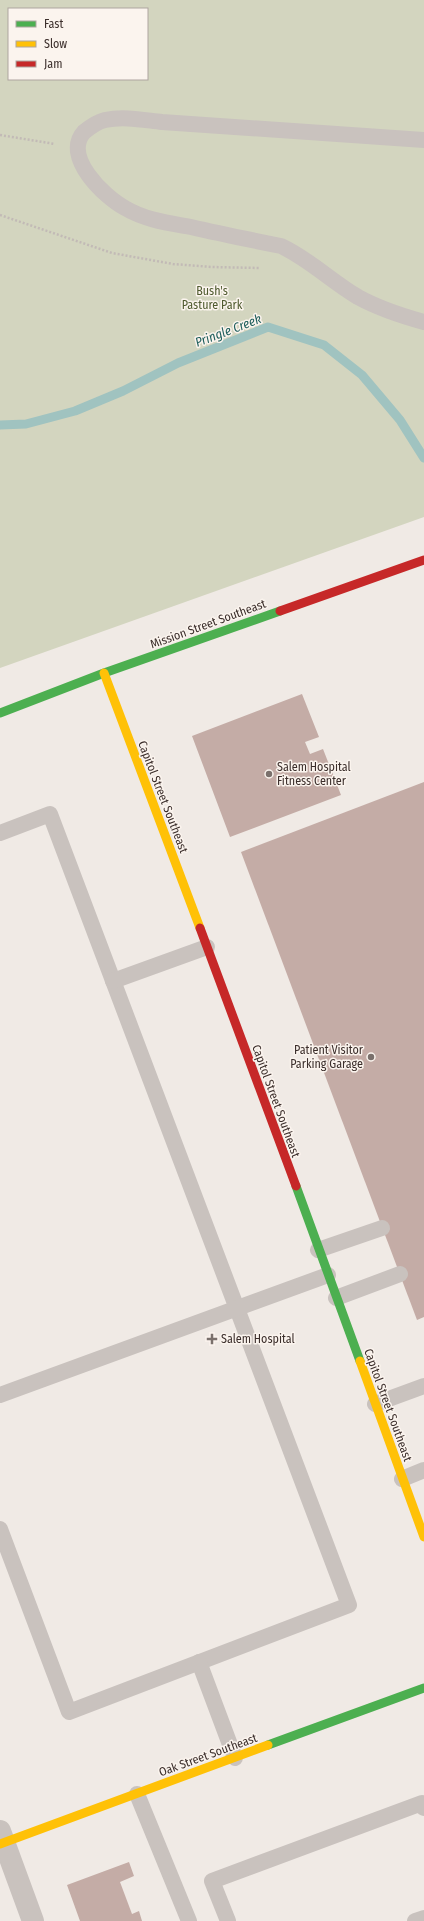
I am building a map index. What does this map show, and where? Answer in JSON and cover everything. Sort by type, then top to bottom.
[{"type":"street","name":"Mission Street Southeast","points":[[0,713],[104,673],[424,560]]},
{"type":"street","name":"Capitol Street Southeast","points":[[104,673],[207,947],[424,1537]]},
{"type":"street","name":"Oak Street Southeast","points":[[1,1840],[138,1794],[424,1688]]},
{"type":"street","points":[[1,1840],[33,1921]]},
{"type":"lane","points":[[424,140],[170,123],[120,118],[104,120],[89,127],[80,137],[77,147],[80,162],[98,187],[110,198],[125,208],[147,218],[281,246],[299,254],[357,296],[383,308],[424,322]]},
{"type":"lane","points":[[0,834],[50,814],[349,1605],[69,1712],[0,1529]]},
{"type":"lane","points":[[113,982],[207,947]]},
{"type":"lane","points":[[318,1250],[382,1228]]},
{"type":"lane","points":[[336,1298],[400,1274]]},
{"type":"lane","points":[[0,1395],[328,1275]]},
{"type":"lane","points":[[375,1404],[424,1386]]},
{"type":"lane","points":[[402,1478],[424,1470]]},
{"type":"lane","points":[[200,1662],[235,1758]]},
{"type":"lane","points":[[138,1794],[189,1921]]},
{"type":"lane","points":[[228,1921],[212,1881],[422,1803],[424,1808]]},
{"type":"lane","points":[[415,1921],[424,1918]]},
{"type":"path","points":[[0,135],[15,139],[77,147]]},
{"type":"path","points":[[0,215],[112,253],[197,266],[267,268]]},
{"type":"green space","name":"Bush's Pasture Park","points":[[0,0],[424,0],[424,517],[0,668]]},
{"type":"building","name":"Salem Hospital Fitness Center","points":[[302,694],[319,737],[305,742],[310,754],[323,749],[341,795],[230,837],[192,736]]},
{"type":"building","name":"Patient Visitor Parking Garage","points":[[424,782],[424,1317],[417,1320],[241,852]]},
{"type":"building","points":[[129,1862],[134,1876],[120,1882],[132,1914],[139,1911],[142,1921],[80,1921],[67,1885]]},
{"type":"waterway","name":"Pringle Creek","points":[[0,425],[26,424],[75,411],[123,391],[178,363],[268,327],[324,345],[362,375],[400,420],[424,458]]},
{"type":"traffic: fast","points":[[0,713],[104,673],[280,611]]},
{"type":"traffic: fast","points":[[296,1186],[360,1361]]},
{"type":"traffic: fast","points":[[268,1745],[424,1688]]},
{"type":"traffic: slow","points":[[104,673],[200,928]]},
{"type":"traffic: slow","points":[[360,1361],[424,1537]]},
{"type":"traffic: slow","points":[[0,1844],[268,1745]]},
{"type":"traffic: jam","points":[[280,611],[424,560]]},
{"type":"traffic: jam","points":[[200,928],[296,1186]]},
{"type":"place","name":"Salem Hospital Fitness Center","points":[[269,774]]},
{"type":"place","name":"Patient Visitor Parking Garage","points":[[371,1057]]},
{"type":"place","name":"Salem Hospital","points":[[212,1339]]}]
